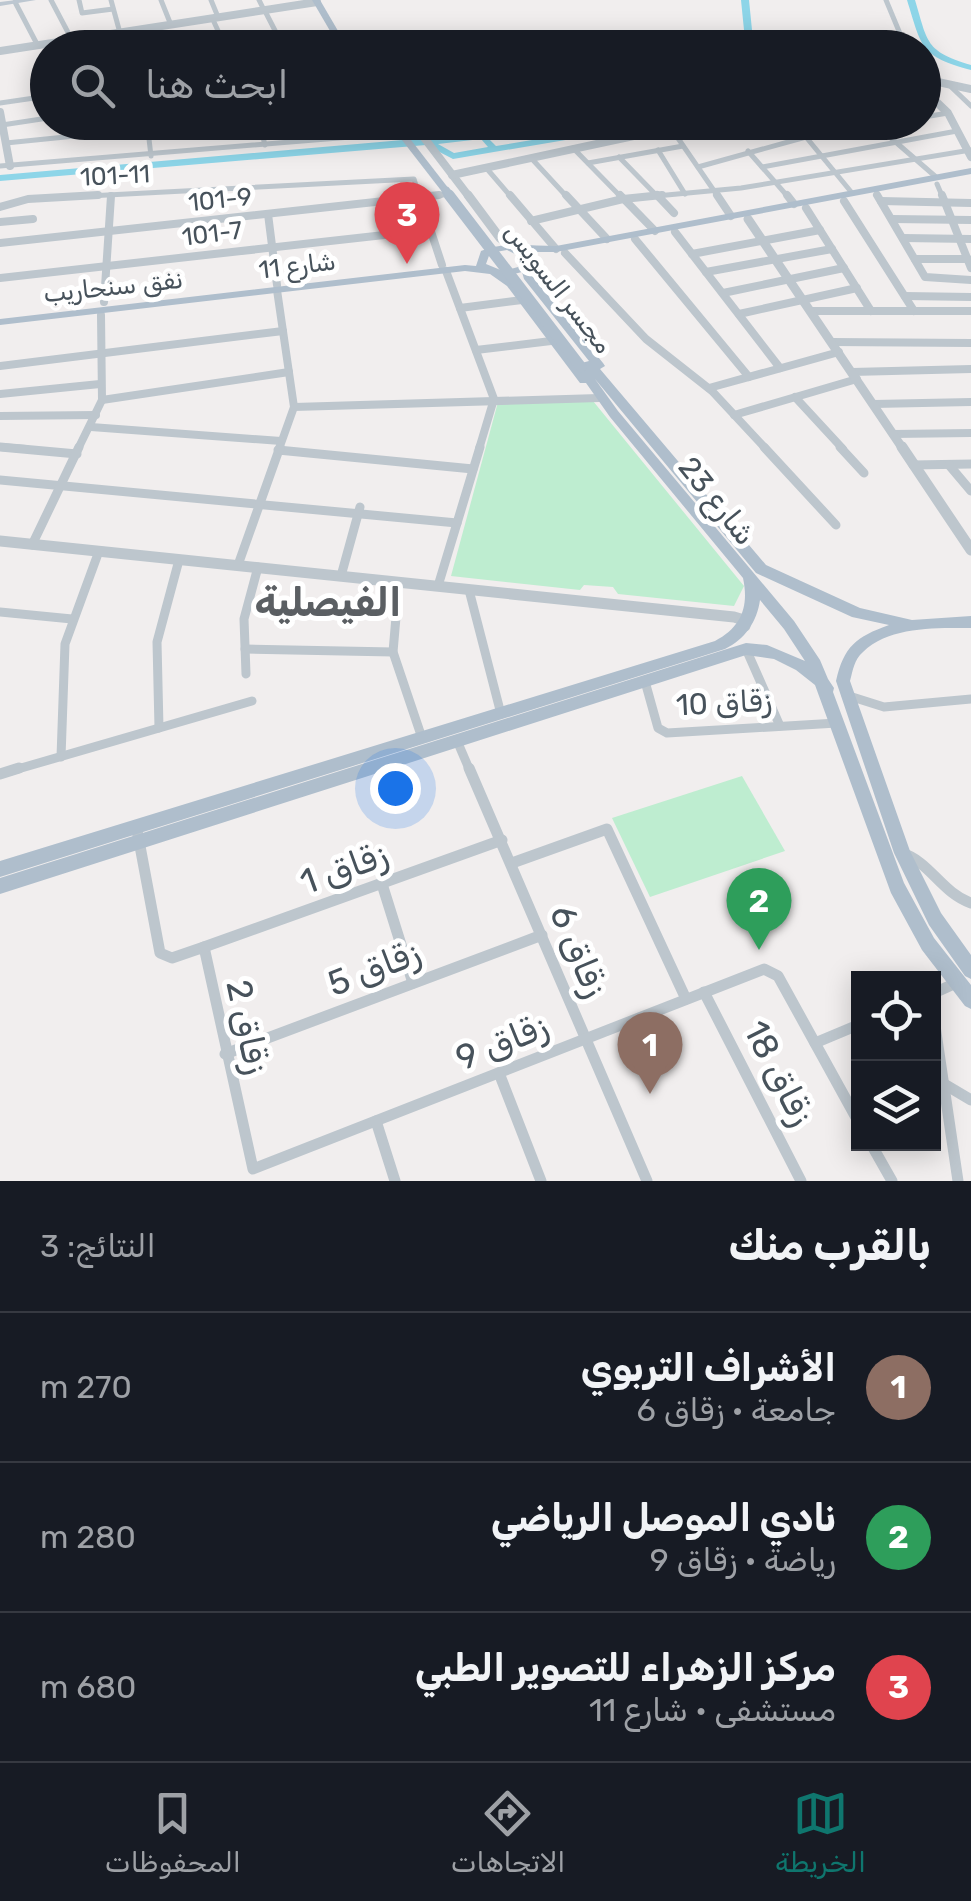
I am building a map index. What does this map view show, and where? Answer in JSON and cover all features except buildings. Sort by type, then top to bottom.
[{"type":"main road","points":[[5,2],[33,0]]},
{"type":"main road","points":[[320,2],[335,30]]},
{"type":"main road","points":[[320,2],[339,30]]},
{"type":"main road","points":[[415,140],[434,173],[452,192]]},
{"type":"main road","points":[[516,249],[560,251],[635,240],[971,174]]},
{"type":"main road","points":[[848,197],[879,198],[937,180]]},
{"type":"main road","name":"مجسر السويس","points":[[452,192],[585,366],[614,414]]},
{"type":"main road","points":[[560,251],[730,216],[800,206]]},
{"type":"main road","name":"شارع 11","points":[[230,293],[444,268],[492,248],[516,249]]},
{"type":"main road","name":"شارع 23","points":[[516,249],[526,256],[528,277],[632,411],[749,556],[770,575],[882,620],[930,623]]},
{"type":"main road","name":"شارع 11","points":[[444,268],[510,274],[560,251]]},
{"type":"main road","points":[[480,256],[491,272],[510,284],[614,414]]},
{"type":"main road","points":[[0,320],[230,293]]},
{"type":"main road","name":"نفق سنحاريب","points":[[0,320],[230,293]]},
{"type":"main road","name":"مجسر السويس","points":[[585,366],[632,411]]},
{"type":"main road","name":"شارع 23","points":[[614,414],[783,618],[827,688],[884,857],[916,924],[971,1000]]},
{"type":"main road","points":[[0,886],[422,738],[720,645],[745,626],[754,595],[749,580]]},
{"type":"main road","points":[[971,622],[930,623],[882,632],[846,665],[846,695],[902,853],[936,919],[971,970]]},
{"type":"main road","points":[[0,869],[138,837],[458,744],[746,650],[762,650],[792,663],[816,675],[827,688]]},
{"type":"main road","points":[[884,857],[902,853]]},
{"type":"street","points":[[51,0],[65,30]]},
{"type":"street","points":[[79,0],[82,12],[113,8]]},
{"type":"street","points":[[111,0],[120,30]]},
{"type":"street","points":[[162,0],[171,30]]},
{"type":"street","points":[[210,0],[219,30]]},
{"type":"street","points":[[259,0],[274,30]]},
{"type":"street","points":[[886,0],[898,30]]},
{"type":"street","points":[[5,2],[30,35]]},
{"type":"street","points":[[149,30],[320,2]]},
{"type":"street","points":[[0,53],[30,47]]},
{"type":"street","points":[[0,53],[30,50]]},
{"type":"street","points":[[941,81],[971,89]]},
{"type":"street","points":[[947,83],[971,106]]},
{"type":"street","points":[[0,103],[30,99]]},
{"type":"street","points":[[531,220],[624,198],[714,192],[970,152],[941,106]]},
{"type":"street","points":[[0,112],[5,166],[320,140]]},
{"type":"street","points":[[941,114],[948,113]]},
{"type":"street","points":[[3,134],[30,124]]},
{"type":"street","points":[[941,134],[957,131]]},
{"type":"street","points":[[3,134],[30,134]]},
{"type":"street","points":[[149,140],[151,156]]},
{"type":"street","points":[[264,140],[265,145]]},
{"type":"street","points":[[416,140],[451,173],[452,192],[479,243],[480,256]]},
{"type":"street","points":[[451,173],[483,171],[612,140]]},
{"type":"street","points":[[679,140],[730,216]]},
{"type":"street","points":[[698,168],[791,140]]},
{"type":"street","points":[[809,140],[834,172],[914,311]]},
{"type":"street","points":[[762,167],[907,140]]},
{"type":"street","points":[[896,142],[937,180],[971,268]]},
{"type":"street","points":[[588,163],[683,146]]},
{"type":"street","points":[[573,148],[655,231]]},
{"type":"street","points":[[658,150],[686,194]]},
{"type":"street","points":[[748,151],[820,230],[871,311]]},
{"type":"street","points":[[619,157],[674,213]]},
{"type":"street","points":[[532,159],[607,240]]},
{"type":"street","points":[[452,192],[483,171]]},
{"type":"street","points":[[483,171],[646,338],[709,388],[836,525]]},
{"type":"street","name":"101-11","points":[[0,207],[28,199],[414,179],[420,199]]},
{"type":"street","points":[[452,192],[516,249]]},
{"type":"street","name":"101-9","points":[[0,244],[420,199],[452,192]]},
{"type":"street","points":[[32,544],[102,400],[100,354],[111,196]]},
{"type":"street","points":[[879,198],[971,202]]},
{"type":"street","points":[[879,198],[927,278],[971,280]]},
{"type":"street","points":[[420,199],[494,399],[438,586]]},
{"type":"street","points":[[238,564],[294,407],[268,214]]},
{"type":"street","points":[[0,222],[34,218]]},
{"type":"street","points":[[748,218],[971,550]]},
{"type":"street","points":[[892,219],[971,220]]},
{"type":"street","name":"101-7","points":[[0,278],[429,230]]},
{"type":"street","points":[[692,254],[820,230]]},
{"type":"street","points":[[675,232],[780,368]]},
{"type":"street","points":[[903,238],[971,239]]},
{"type":"street","points":[[635,240],[748,376]]},
{"type":"street","points":[[706,272],[832,249]]},
{"type":"street","points":[[916,259],[969,259]]},
{"type":"street","points":[[723,293],[844,268]]},
{"type":"street","points":[[808,306],[857,288]]},
{"type":"street","points":[[905,296],[971,297]]},
{"type":"street","points":[[460,308],[522,300]]},
{"type":"street","points":[[739,314],[808,306],[871,311],[971,311]]},
{"type":"street","points":[[0,366],[283,331]]},
{"type":"street","points":[[476,350],[551,340]]},
{"type":"street","points":[[709,388],[836,347],[971,342]]},
{"type":"street","points":[[734,416],[855,376],[971,370]]},
{"type":"street","points":[[102,400],[289,372]]},
{"type":"street","points":[[0,394],[100,384]]},
{"type":"street","points":[[294,407],[599,398]]},
{"type":"street","points":[[794,398],[864,473]]},
{"type":"street","points":[[874,404],[971,402]]},
{"type":"street","points":[[0,416],[96,415]]},
{"type":"street","points":[[91,427],[474,469]]},
{"type":"street","points":[[894,434],[971,433]]},
{"type":"street","points":[[0,447],[77,454]]},
{"type":"street","points":[[949,464],[971,490]]},
{"type":"street","points":[[913,465],[971,464]]},
{"type":"street","points":[[0,480],[359,510],[457,524]]},
{"type":"street","points":[[341,576],[359,510]]},
{"type":"street","points":[[0,541],[738,617],[745,626]]},
{"type":"street","points":[[60,757],[62,672],[72,619],[100,551]]},
{"type":"street","points":[[159,728],[156,630],[179,560]]},
{"type":"street","points":[[246,674],[244,619],[258,567]]},
{"type":"street","points":[[399,582],[393,652],[422,738]]},
{"type":"street","points":[[468,590],[501,714]]},
{"type":"street","points":[[0,612],[72,619]]},
{"type":"street","points":[[245,649],[393,652]]},
{"type":"street","points":[[746,650],[780,726]]},
{"type":"street","name":"زقاق 10","points":[[646,684],[662,732],[839,723]]},
{"type":"street","points":[[846,695],[884,707],[971,699]]},
{"type":"street","points":[[0,774],[252,702]]},
{"type":"street","name":"زقاق 6","points":[[458,744],[647,1181]]},
{"type":"street","points":[[512,863],[607,829],[686,999]]},
{"type":"street","name":"زقاق 2","points":[[138,837],[160,952],[172,958],[204,947],[253,1169]]},
{"type":"street","name":"زقاق 1","points":[[204,947],[502,840]]},
{"type":"street","points":[[902,853],[916,858],[948,894],[971,903]]},
{"type":"street","points":[[382,884],[413,982]]},
{"type":"street","name":"زقاق 5","points":[[225,1054],[542,935]]},
{"type":"street","name":"زقاق 9","points":[[253,1169],[704,992],[772,970],[815,1043]]},
{"type":"street","points":[[941,989],[956,983]]},
{"type":"street","name":"زقاق 18","points":[[704,992],[801,1181]]},
{"type":"street","points":[[851,1027],[815,1043],[851,1108]]},
{"type":"street","points":[[500,1073],[541,1181]]},
{"type":"street","points":[[941,1083],[971,1100]]},
{"type":"street","points":[[941,1092],[958,1181]]},
{"type":"street","points":[[376,1122],[395,1181]]},
{"type":"street","points":[[875,1151],[892,1181]]},
{"type":"green space","points":[[593,401],[744,586],[734,606],[618,594],[613,587],[584,585],[580,590],[451,576],[498,402]]},
{"type":"green space","points":[[742,776],[785,851],[650,897],[612,818]]},
{"type":"waterway","points":[[745,0],[748,30]]},
{"type":"waterway","points":[[911,0],[920,30]]},
{"type":"waterway","points":[[941,58],[971,68]]},
{"type":"waterway","points":[[428,142],[446,140]]},
{"type":"waterway","points":[[486,140],[492,147]]},
{"type":"waterway","points":[[428,142],[453,156],[548,140]]},
{"type":"waterway","points":[[0,178],[428,142]]},
{"type":"place","name":"مركز الزهراء للتصوير الطبي","points":[[407,264]]},
{"type":"place","name":"نادي الموصل الرياضي","points":[[759,950]]},
{"type":"place","name":"الأشراف التربوي","points":[[650,1094]]},
{"type":"district","name":"الفيصلية","points":[[328,602]]}]
